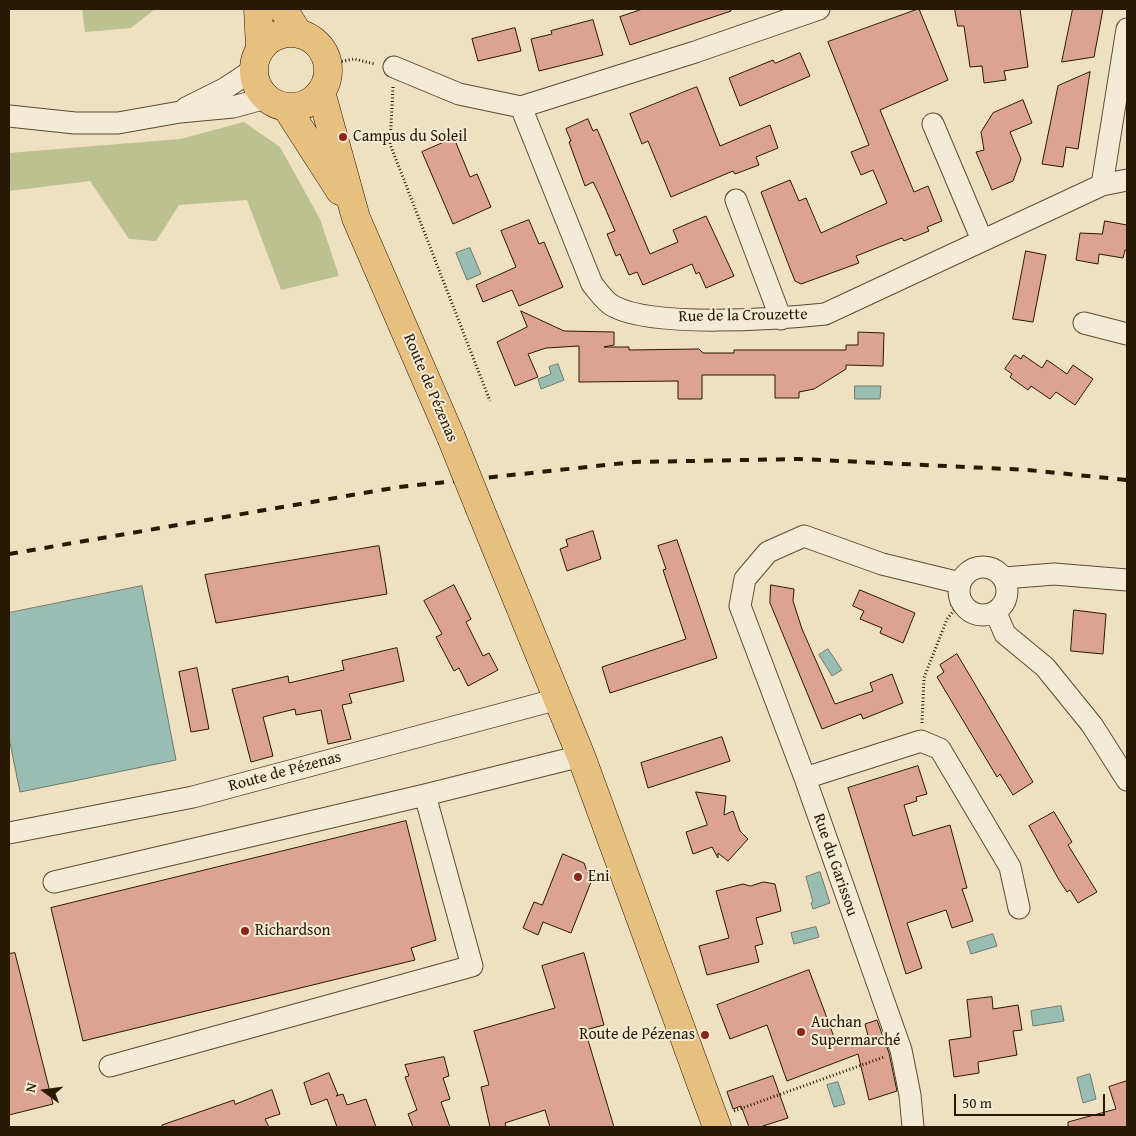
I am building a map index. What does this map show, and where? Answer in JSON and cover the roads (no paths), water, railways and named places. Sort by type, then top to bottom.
[{"type":"main road","points":[[257,59],[274,36],[286,33],[299,34],[318,44],[328,64],[327,78],[321,92],[305,104],[276,103],[256,85],[258,9]]},
{"type":"main road","points":[[283,9],[299,34]]},
{"type":"main road","name":"Route de Pézenas","points":[[321,92],[356,218]]},
{"type":"main road","name":"Route de Pézenas","points":[[276,103],[308,139],[356,218],[451,437],[558,699],[716,1123]]},
{"type":"street","points":[[394,67],[459,94],[521,107],[695,52],[819,9]]},
{"type":"street","points":[[1102,185],[1127,29]]},
{"type":"street","points":[[180,112],[224,89],[257,59]]},
{"type":"street","points":[[9,116],[75,123],[118,123],[180,112],[276,103]]},
{"type":"street","name":"Rue de la Crouzette","points":[[521,107],[592,284],[611,306],[637,316],[697,319],[781,318],[825,314],[1102,185],[1127,180]]},
{"type":"street","points":[[933,124],[982,240]]},
{"type":"street","points":[[736,200],[781,318]]},
{"type":"street","points":[[1084,323],[1127,334]]},
{"type":"street","name":"Rue du Garissou","points":[[913,1127],[910,1095],[901,1050],[805,778],[740,606],[745,579],[768,552],[804,536],[961,592]]},
{"type":"street","points":[[978,567],[998,572],[1004,578],[1008,591],[1007,597],[1005,603],[996,613],[983,616],[970,612],[961,592],[967,573],[978,567]]},
{"type":"street","points":[[1004,578],[1054,574],[1127,580]]},
{"type":"street","points":[[996,613],[1005,634],[1045,667],[1092,725],[1127,780]]},
{"type":"street","name":"Route de Pézenas","points":[[9,833],[193,797],[558,699]]},
{"type":"street","points":[[805,778],[921,741],[940,749],[1010,867],[1019,908]]},
{"type":"street","points":[[54,882],[426,795],[580,756]]},
{"type":"street","points":[[110,1066],[472,966],[426,795]]},
{"type":"water","points":[[470,248],[481,274],[467,280],[456,253]]},
{"type":"water","points":[[558,364],[564,380],[541,389],[538,379],[551,374],[549,367]]},
{"type":"water","points":[[855,386],[881,386],[880,399],[855,399]]},
{"type":"water","points":[[142,586],[176,760],[20,792],[9,738],[9,613]]},
{"type":"water","points":[[828,649],[842,670],[832,676],[819,655]]},
{"type":"water","points":[[820,872],[830,903],[813,909],[806,877]]},
{"type":"water","points":[[816,927],[819,937],[794,944],[791,933]]},
{"type":"water","points":[[993,934],[997,946],[971,954],[967,942]]},
{"type":"water","points":[[1061,1006],[1064,1021],[1033,1026],[1031,1011]]},
{"type":"water","points":[[1090,1074],[1096,1099],[1083,1103],[1077,1078]]},
{"type":"water","points":[[838,1082],[845,1104],[834,1107],[827,1085]]},
{"type":"railway","points":[[9,554],[399,487],[634,462],[799,459],[1028,470],[1127,480]]},
{"type":"place","name":"Campus du Soleil","points":[[343,137]]},
{"type":"place","name":"Eni","points":[[578,877]]},
{"type":"place","name":"Richardson","points":[[245,931]]},
{"type":"place","name":"Auchan Supermarché","points":[[801,1032]]},
{"type":"place","name":"Route de Pézenas","points":[[705,1035]]}]
